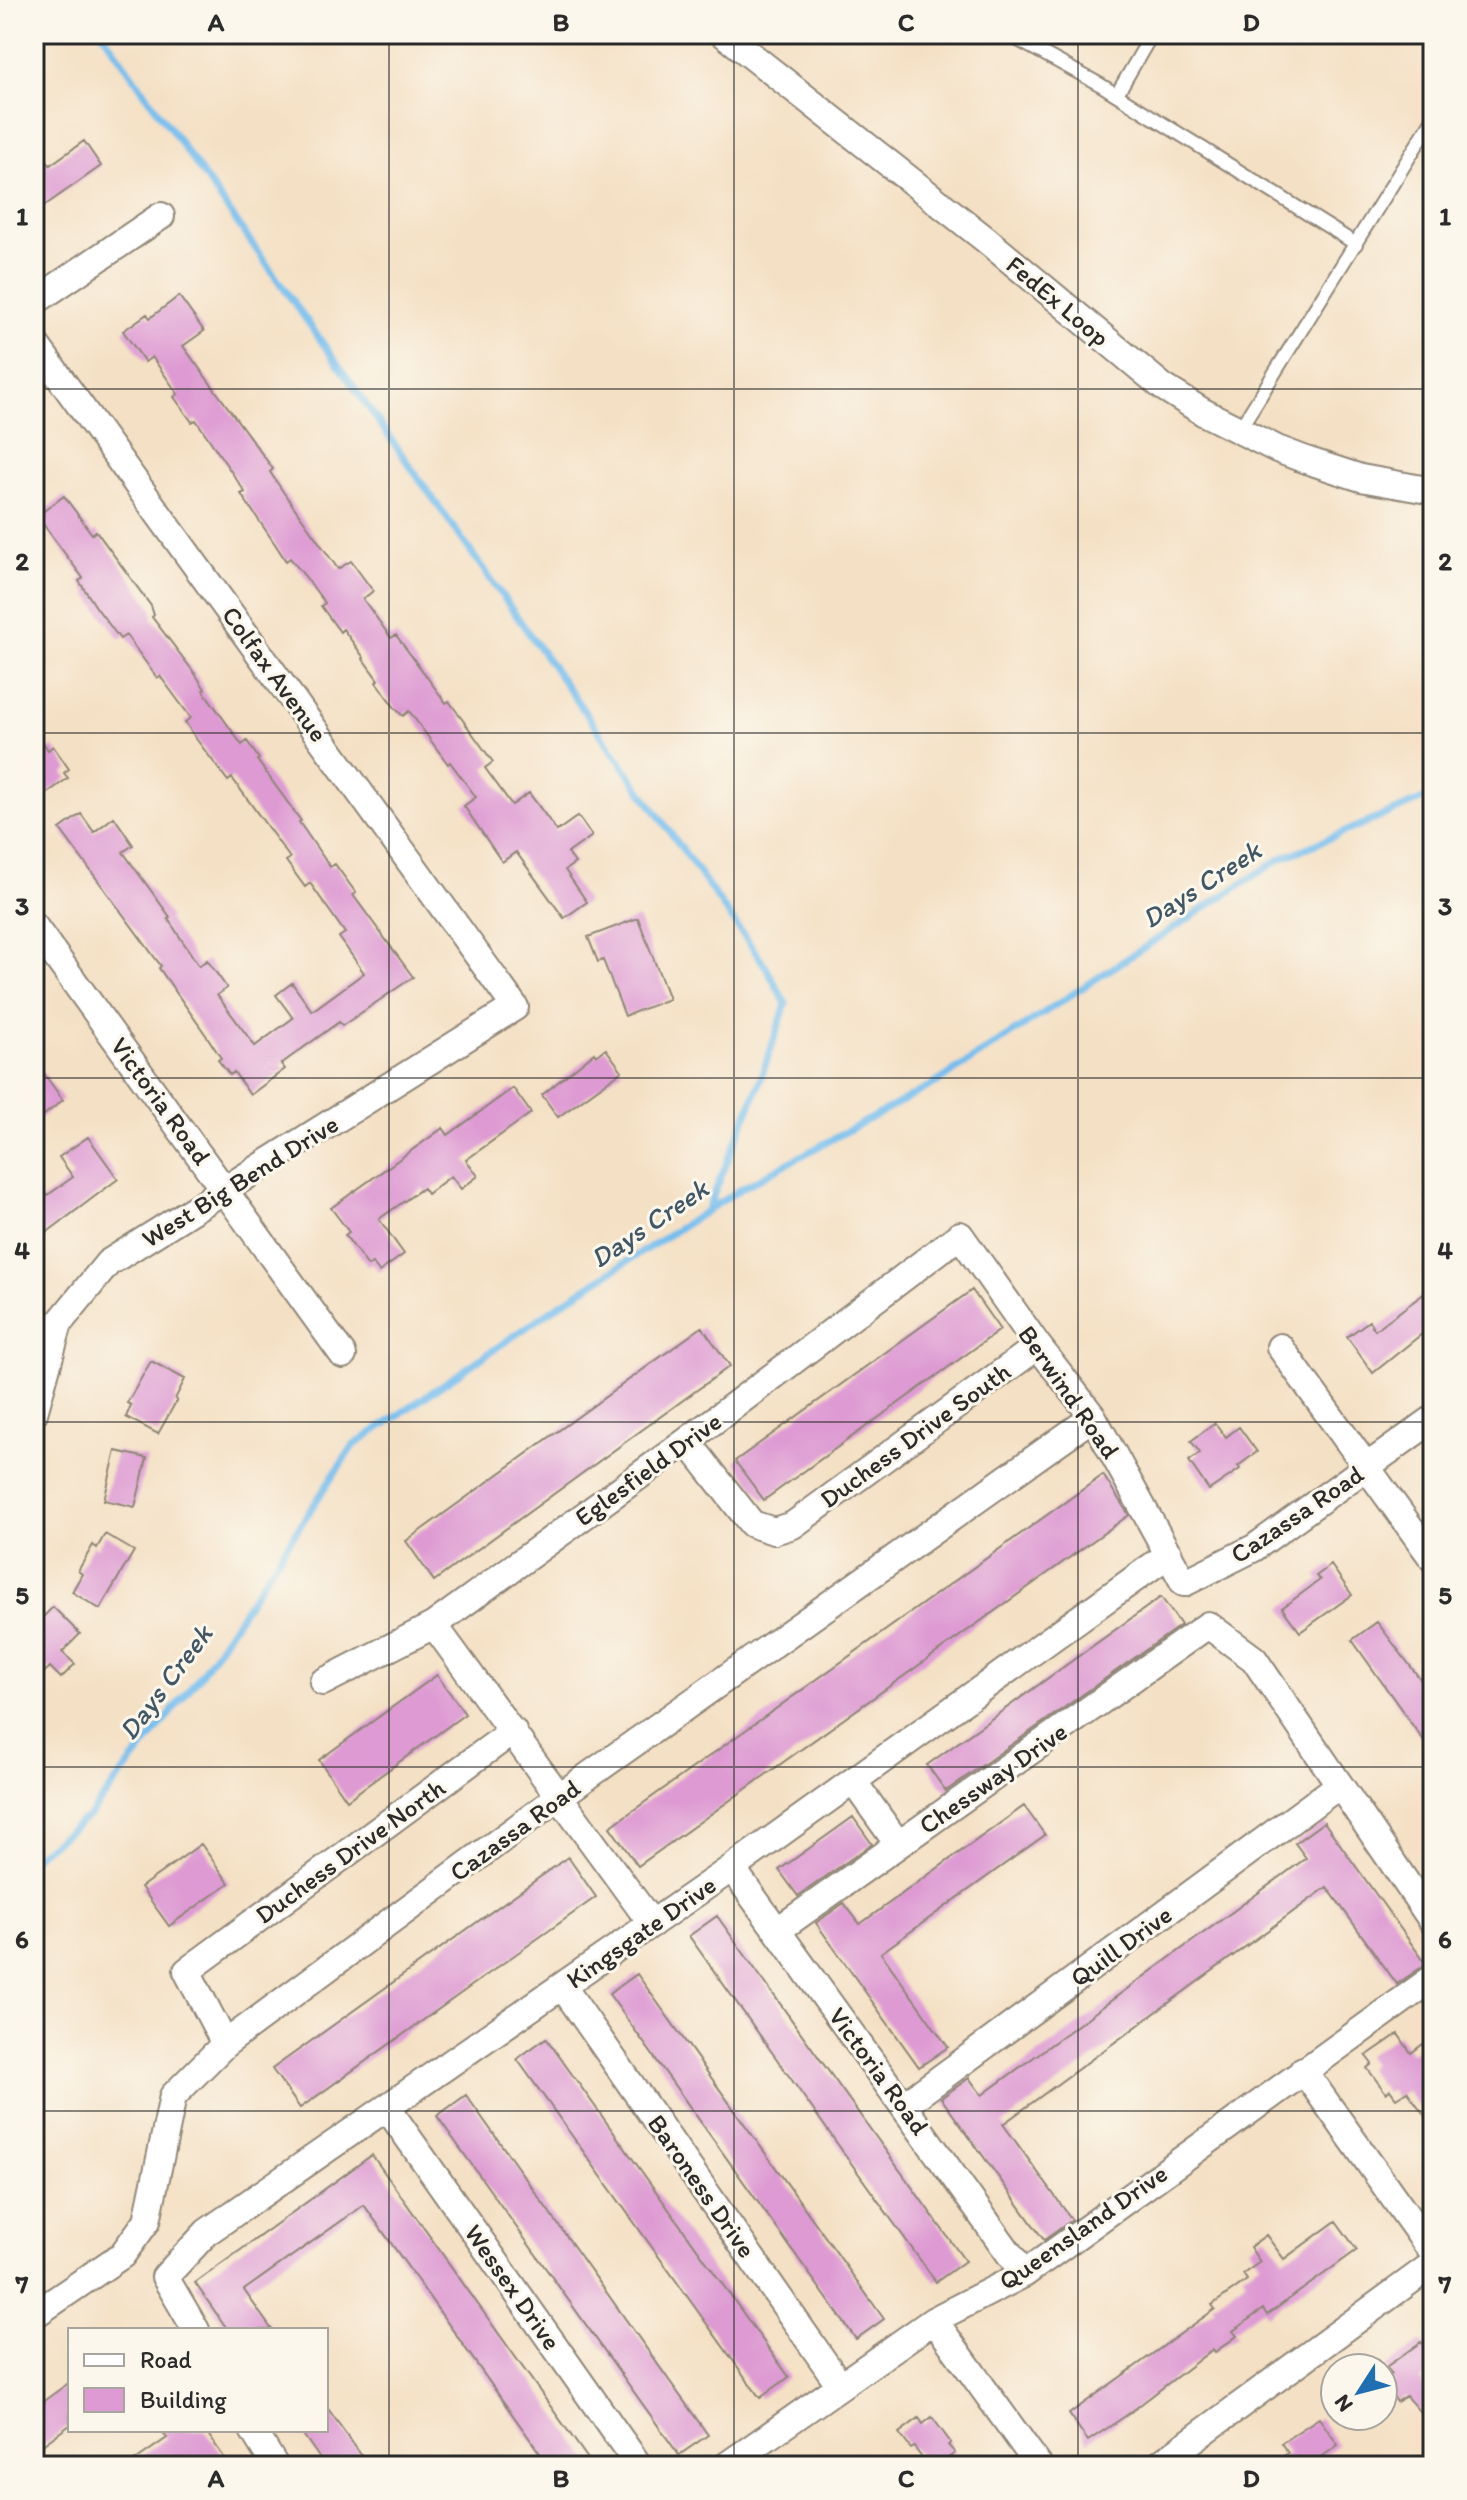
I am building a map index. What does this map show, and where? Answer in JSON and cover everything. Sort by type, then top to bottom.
[{"type":"street","name":"FedEx Loop","points":[[724,34],[985,239],[1153,380],[1203,412],[1277,449],[1347,474],[1433,491]]},
{"type":"street","points":[[34,302],[161,216]]},
{"type":"street","name":"Colfax Avenue","points":[[34,342],[515,1007]]},
{"type":"street","name":"Victoria Road","points":[[34,926],[343,1355]]},
{"type":"street","name":"West Big Bend Drive","points":[[35,1408],[59,1323],[108,1263],[515,1007]]},
{"type":"street","name":"Berwind Road","points":[[960,1235],[1038,1346],[1093,1417],[1169,1554]]},
{"type":"street","name":"Eglesfield Drive","points":[[323,1682],[434,1625],[687,1441],[960,1235]]},
{"type":"street","name":"Duchess Drive South","points":[[687,1441],[752,1524],[774,1531],[793,1525],[1038,1346]]},
{"type":"street","points":[[1280,1347],[1433,1559]]},
{"type":"street","name":"Cazassa Road","points":[[34,2315],[122,2255],[147,2221],[173,2096],[225,2044],[560,1796],[1093,1417]]},
{"type":"street","name":"Cazassa Road","points":[[1169,1554],[1184,1583],[1254,1548],[1433,1419]]},
{"type":"street","name":"Kingsgate Drive","points":[[195,2328],[165,2277],[207,2232],[732,1868],[1169,1554]]},
{"type":"street","points":[[434,1625],[652,1924]]},
{"type":"street","name":"Chessway Drive","points":[[778,1930],[1208,1625],[1254,1659],[1338,1786]]},
{"type":"street","name":"Duchess Drive North","points":[[225,2044],[187,1971],[513,1731]]},
{"type":"street","points":[[853,1781],[898,1844]]},
{"type":"street","points":[[1338,1786],[1433,1922]]},
{"type":"street","name":"Quill Drive","points":[[904,2105],[1338,1786]]},
{"type":"street","name":"Victoria Road","points":[[732,1868],[1024,2274]]},
{"type":"street","name":"Queensland Drive","points":[[726,2466],[754,2459],[840,2385],[934,2320],[1024,2274],[1433,1978]]},
{"type":"street","name":"Baroness Drive","points":[[563,1987],[840,2385]]},
{"type":"street","points":[[1303,2070],[1433,2253]]},
{"type":"street","name":"Wessex Drive","points":[[388,2109],[639,2466]]},
{"type":"street","points":[[1157,2466],[1433,2264]]},
{"type":"street","points":[[934,2320],[1039,2466]]},
{"type":"street","points":[[254,2432],[271,2465]]},
{"type":"lane","points":[[1117,94],[1152,34]]},
{"type":"lane","points":[[1011,35],[1117,94],[1356,244]]},
{"type":"lane","points":[[1239,430],[1433,119]]},
{"type":"building","points":[[84,141],[101,166],[34,213],[34,143],[50,165]]},
{"type":"building","points":[[179,296],[204,331],[183,346],[273,469],[270,472],[338,569],[351,561],[373,591],[363,599],[391,638],[396,635],[446,703],[449,701],[493,762],[485,768],[512,805],[529,793],[557,831],[578,816],[592,836],[568,853],[575,863],[565,870],[587,902],[564,918],[516,852],[502,862],[464,806],[476,797],[409,711],[403,716],[395,708],[343,629],[340,632],[321,606],[325,603],[290,558],[286,561],[241,494],[245,492],[196,420],[192,422],[174,397],[178,394],[152,357],[145,362],[123,331],[147,314],[150,318]]},
{"type":"building","points":[[64,496],[92,534],[96,531],[151,606],[152,617],[196,675],[203,690],[242,745],[247,741],[330,867],[335,864],[356,893],[353,895],[413,977],[342,1026],[339,1022],[281,1064],[285,1069],[250,1095],[234,1072],[230,1075],[218,1060],[221,1058],[159,968],[161,966],[60,829],[81,814],[94,832],[114,817],[133,845],[123,852],[170,917],[168,919],[199,966],[207,960],[227,988],[217,995],[255,1046],[293,1018],[276,995],[292,983],[312,1011],[364,973],[339,937],[345,933],[310,883],[305,887],[286,861],[290,858],[232,778],[228,781],[197,740],[185,722],[191,718],[160,676],[157,678],[126,635],[120,639],[96,607],[79,581],[83,578],[37,516]]},
{"type":"building","points":[[34,729],[48,750],[53,746],[69,769],[64,773],[68,778],[43,796],[34,783]]},
{"type":"building","points":[[638,918],[669,999],[625,1016],[603,960],[598,962],[588,937]]},
{"type":"building","points":[[606,1049],[622,1071],[558,1117],[542,1095],[594,1053],[596,1056]]},
{"type":"building","points":[[34,1060],[63,1100],[34,1123]]},
{"type":"building","points":[[513,1088],[531,1113],[466,1160],[478,1176],[461,1189],[451,1176],[427,1194],[423,1188],[379,1219],[404,1254],[379,1272],[372,1263],[368,1266],[345,1235],[349,1232],[331,1208],[443,1128],[448,1135]]},
{"type":"building","points":[[88,1137],[118,1179],[34,1242],[34,1205],[73,1177],[59,1157]]},
{"type":"building","points":[[1433,1287],[1433,1325],[1373,1373],[1347,1337],[1369,1321],[1375,1330]]},
{"type":"building","points":[[972,1290],[1000,1330],[764,1500],[735,1461]]},
{"type":"building","points":[[702,1327],[730,1366],[434,1581],[406,1541]]},
{"type":"building","points":[[151,1361],[185,1379],[158,1434],[126,1417],[131,1405],[127,1403]]},
{"type":"building","points":[[1215,1423],[1226,1437],[1239,1427],[1257,1452],[1238,1466],[1240,1469],[1209,1490],[1189,1461],[1200,1453],[1191,1441]]},
{"type":"building","points":[[116,1451],[147,1458],[135,1507],[104,1500]]},
{"type":"building","points":[[1103,1475],[1129,1515],[638,1866],[610,1827]]},
{"type":"building","points":[[105,1534],[134,1551],[100,1609],[72,1592],[82,1574],[78,1571],[93,1545],[97,1548]]},
{"type":"building","points":[[1331,1565],[1352,1595],[1300,1632],[1282,1608],[1320,1580],[1316,1576]]},
{"type":"building","points":[[1161,1597],[1181,1625],[946,1791],[927,1765]]},
{"type":"building","points":[[53,1607],[80,1634],[62,1652],[75,1664],[61,1678],[50,1667],[34,1682],[34,1626]]},
{"type":"building","points":[[1377,1622],[1433,1696],[1433,1754],[1352,1640]]},
{"type":"building","points":[[437,1675],[465,1714],[347,1800],[319,1760]]},
{"type":"building","points":[[1024,1806],[1045,1835],[881,1953],[948,2047],[919,2067],[816,1923],[844,1903],[860,1924]]},
{"type":"building","points":[[853,1817],[872,1844],[798,1896],[779,1870]]},
{"type":"building","points":[[1324,1822],[1426,1964],[1397,1984],[1327,1887],[1003,2124],[1072,2220],[1044,2240],[941,2098],[969,2078],[982,2095],[1306,1858],[1295,1843]]},
{"type":"building","points":[[201,1844],[229,1883],[169,1926],[141,1887]]},
{"type":"building","points":[[568,1857],[596,1897],[300,2108],[272,2069]]},
{"type":"building","points":[[717,1916],[965,2261],[936,2282],[689,1936]]},
{"type":"building","points":[[637,1974],[884,2319],[856,2339],[609,1994]]},
{"type":"building","points":[[1398,2034],[1411,2053],[1423,2044],[1433,2058],[1433,2127],[1407,2091],[1396,2098],[1390,2090],[1386,2093],[1367,2068],[1372,2064],[1366,2056]]},
{"type":"building","points":[[546,2038],[789,2377],[760,2398],[517,2059]]},
{"type":"building","points":[[466,2095],[708,2435],[679,2455],[437,2116]]},
{"type":"building","points":[[372,2155],[593,2466],[549,2466],[364,2205],[244,2290],[271,2328],[227,2328],[195,2283]]},
{"type":"building","points":[[1336,2221],[1357,2250],[1267,2315],[1263,2309],[1233,2331],[1237,2336],[1215,2352],[1213,2349],[1088,2441],[1069,2414],[1215,2309],[1212,2305],[1247,2280],[1243,2274],[1260,2262],[1250,2247],[1266,2235],[1284,2259]]},
{"type":"building","points":[[1421,2342],[1433,2358],[1433,2371],[1420,2380],[1433,2402],[1420,2412],[1406,2396],[1399,2401],[1399,2358]]},
{"type":"building","points":[[68,2383],[68,2426],[34,2451],[34,2408]]},
{"type":"building","points":[[328,2409],[369,2466],[325,2466],[301,2432],[328,2432]]},
{"type":"building","points":[[932,2417],[955,2453],[937,2466],[928,2466],[899,2433],[919,2418],[923,2424]]},
{"type":"building","points":[[1319,2418],[1319,2432],[1329,2432],[1338,2445],[1309,2466],[1270,2466],[1288,2453],[1281,2443]]},
{"type":"building","points":[[162,2432],[206,2432],[230,2466],[127,2466],[167,2438]]},
{"type":"waterway","points":[[103,34],[766,967],[786,1004],[757,1090],[708,1208]]},
{"type":"waterway","name":"Days Creek","points":[[34,1857],[89,1816],[199,1677],[353,1446],[562,1303],[744,1187],[936,1083],[1280,859],[1433,795]]}]
